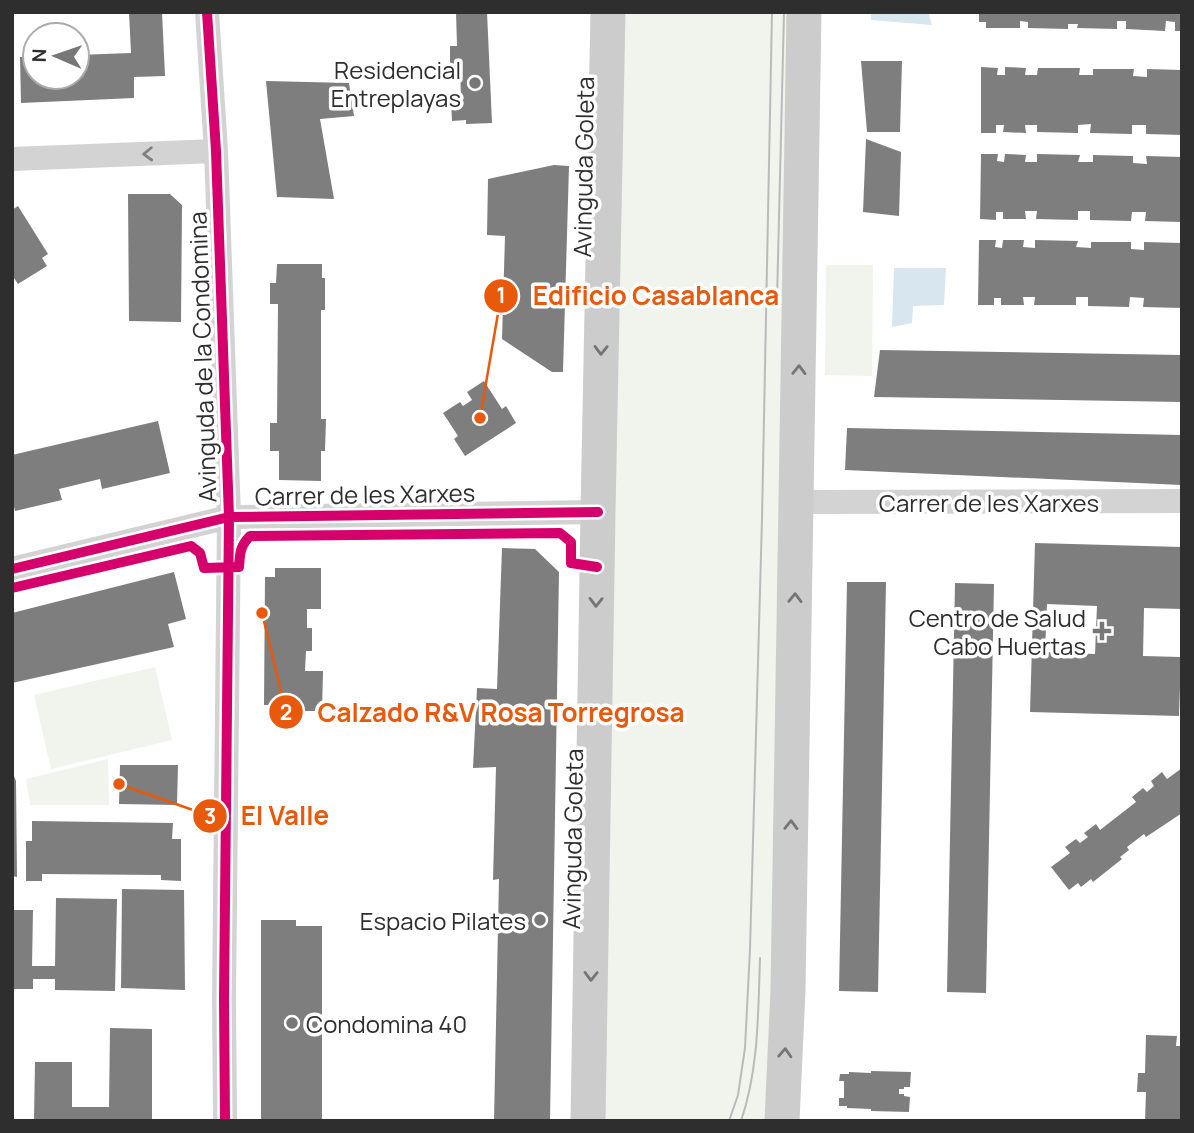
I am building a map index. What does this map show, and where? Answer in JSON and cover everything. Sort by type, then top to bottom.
[{"type":"main road","name":"Avinguda Goleta","points":[[588,1121],[608,12]]},
{"type":"main road","points":[[782,1121],[788,990],[804,12]]},
{"type":"street","name":"Avinguda de la Condomina","points":[[207,12],[216,151],[229,517],[225,1121]]},
{"type":"street","points":[[12,159],[216,151]]},
{"type":"street","name":"Carrer de les Xarxes","points":[[796,502],[1182,501]]},
{"type":"street","name":"Carrer de les Xarxes","points":[[12,569],[229,517],[598,512]]},
{"type":"shaded area","points":[[617,12],[788,12],[769,1121],[600,1121]]},
{"type":"shaded area","points":[[871,12],[928,12],[932,25],[871,20]]},
{"type":"shaded area","points":[[826,265],[873,265],[872,376],[825,375]]},
{"type":"shaded area","points":[[894,268],[946,268],[944,305],[913,306],[912,323],[892,327]]},
{"type":"shaded area","points":[[155,667],[172,740],[51,769],[34,695]]},
{"type":"shaded area","points":[[108,759],[109,805],[30,805],[26,779]]},
{"type":"building","points":[[129,12],[162,12],[165,76],[134,77],[134,98],[21,103],[20,57],[21,91],[91,91],[91,54],[131,53]]},
{"type":"building","name":"Residencial Entreplayas","points":[[456,12],[487,12],[492,123],[466,124],[466,120],[452,121],[451,100],[461,100],[460,65],[450,66],[450,46],[457,46]]},
{"type":"building","points":[[979,12],[1182,12],[1182,31],[1175,31],[1175,22],[1166,21],[1165,31],[1126,29],[1126,21],[1117,21],[1117,29],[1077,28],[1078,24],[1068,24],[1068,29],[1028,28],[1028,22],[1020,21],[1020,28],[986,28],[986,22],[979,22]]},
{"type":"building","points":[[861,61],[902,61],[900,132],[867,132]]},
{"type":"building","points":[[981,67],[998,68],[997,75],[1005,75],[1005,67],[1026,68],[1025,75],[1037,75],[1038,68],[1080,68],[1079,75],[1093,75],[1093,69],[1134,69],[1133,76],[1147,77],[1147,69],[1182,70],[1182,135],[1146,134],[1146,125],[1132,125],[1132,134],[1090,133],[1091,124],[1078,125],[1078,133],[1037,132],[1037,125],[1025,125],[1026,133],[1003,132],[1004,125],[996,125],[996,133],[981,133]]},
{"type":"building","points":[[266,81],[349,83],[354,116],[320,119],[334,199],[277,197]]},
{"type":"building","points":[[866,139],[901,152],[899,216],[863,212]]},
{"type":"building","points":[[981,154],[998,154],[997,161],[1004,162],[1005,154],[1026,155],[1025,162],[1037,162],[1037,154],[1080,155],[1078,162],[1093,162],[1093,155],[1133,156],[1133,163],[1147,164],[1146,156],[1182,157],[1182,222],[1145,221],[1146,212],[1132,212],[1131,221],[1090,220],[1090,211],[1078,211],[1078,220],[1036,219],[1037,211],[1025,211],[1026,219],[1003,219],[1003,212],[996,212],[996,220],[980,219]]},
{"type":"building","points":[[554,165],[569,166],[563,372],[552,372],[502,339],[505,236],[487,235],[488,179]]},
{"type":"building","points":[[128,194],[170,194],[182,205],[181,322],[129,321]]},
{"type":"building","points":[[18,206],[48,254],[42,258],[47,266],[18,284],[12,275],[12,210]]},
{"type":"building","points":[[979,240],[996,240],[995,247],[1002,248],[1003,240],[1024,240],[1023,247],[1035,248],[1035,240],[1078,241],[1076,247],[1091,248],[1091,242],[1131,242],[1131,249],[1144,250],[1144,242],[1182,243],[1182,308],[1143,307],[1144,298],[1130,297],[1129,307],[1088,306],[1088,297],[1076,297],[1076,305],[1034,305],[1035,297],[1023,297],[1024,305],[1001,305],[1001,298],[994,298],[994,305],[978,305]]},
{"type":"building","points":[[277,264],[322,264],[322,278],[325,278],[325,310],[321,310],[321,419],[326,419],[325,451],[321,451],[321,481],[279,480],[279,451],[270,451],[270,423],[277,423],[278,304],[270,304],[270,283],[276,283]]},
{"type":"building","points":[[880,350],[1182,355],[1182,402],[874,397]]},
{"type":"building","points":[[484,381],[502,409],[506,406],[516,423],[465,456],[454,439],[458,436],[443,413],[460,402],[463,406],[472,400],[467,392]]},
{"type":"building","points":[[158,421],[170,473],[102,489],[100,479],[59,489],[62,500],[15,511],[12,498],[12,455]]},
{"type":"building","points":[[847,428],[1182,435],[1182,485],[845,470]]},
{"type":"building","name":"Centro de Salud Cabo Huertas","points":[[1035,543],[1182,547],[1182,609],[1144,608],[1143,656],[1181,657],[1179,716],[1030,712]],"holes":[[[1047,604],[1097,606],[1095,654],[1045,652]]]},
{"type":"building","points":[[502,548],[535,549],[559,572],[550,1121],[494,1121],[499,879],[493,880],[496,767],[473,768],[477,688],[497,689]]},
{"type":"building","points":[[275,568],[321,568],[321,609],[307,609],[307,628],[312,628],[312,651],[306,651],[305,671],[323,671],[322,711],[274,711],[274,705],[264,705],[265,577],[275,577]]},
{"type":"building","points":[[174,572],[186,619],[168,624],[174,647],[12,683],[12,613]]},
{"type":"building","points":[[847,582],[886,582],[878,992],[839,991]]},
{"type":"building","points":[[955,583],[994,584],[986,993],[947,992]]},
{"type":"building","points":[[120,765],[178,765],[177,805],[119,804]]},
{"type":"building","points":[[1182,768],[1182,813],[1146,837],[1144,834],[1127,847],[1129,850],[1120,857],[1122,859],[1093,882],[1091,879],[1081,887],[1078,883],[1069,890],[1051,867],[1070,853],[1065,847],[1076,839],[1080,843],[1088,837],[1084,833],[1096,824],[1100,830],[1136,802],[1132,797],[1143,788],[1147,792],[1154,786],[1151,781],[1162,772],[1167,779]]},
{"type":"building","points":[[12,771],[16,781],[17,877],[12,876]]},
{"type":"building","points":[[32,821],[173,823],[172,839],[181,839],[181,881],[161,880],[161,875],[42,874],[42,881],[26,881],[26,841],[32,841]]},
{"type":"building","points":[[122,889],[184,890],[185,990],[121,988]]},
{"type":"building","points":[[56,898],[117,899],[115,991],[55,990],[55,979],[33,979],[33,989],[12,989],[12,910],[33,910],[32,966],[55,966]]},
{"type":"building","name":"Condomina 40","points":[[261,920],[296,920],[296,926],[322,926],[322,1121],[261,1121]]},
{"type":"building","points":[[110,1028],[152,1029],[152,1121],[34,1121],[35,1062],[72,1062],[72,1107],[109,1107]]},
{"type":"building","points":[[1146,1035],[1177,1036],[1176,1046],[1182,1046],[1181,1121],[1145,1121],[1146,1092],[1137,1092],[1138,1073],[1145,1073]]},
{"type":"building","points":[[871,1071],[911,1072],[910,1087],[899,1089],[899,1094],[910,1097],[909,1112],[871,1111],[839,1106],[839,1098],[844,1098],[844,1081],[839,1081],[840,1074]]},
{"type":"tram line","points":[[729,1121],[738,1095],[745,1048],[750,949],[772,12]]},
{"type":"tram line","points":[[777,300],[784,12]]},
{"type":"tram line","points":[[741,1121],[754,1061],[760,958]]},
{"type":"cycle path","points":[[207,12],[216,151],[229,517],[225,1121]]},
{"type":"cycle path","points":[[12,569],[229,517],[598,512]]},
{"type":"cycle path","points":[[12,588],[191,546],[200,553],[204,568],[239,567],[241,550],[250,536],[560,533],[571,542],[571,563],[597,567]]},
{"type":"place","name":"Residencial Entreplayas","points":[[475,83]]},
{"type":"place","name":"Edificio Casablanca","points":[[480,418]]},
{"type":"place","name":"Calzado R&V Rosa Torregrosa","points":[[262,613]]},
{"type":"place","name":"Centro de Salud Cabo Huertas","points":[[1102,631]]},
{"type":"place","name":"El Valle","points":[[119,784]]},
{"type":"place","name":"Espacio Pilates","points":[[540,920]]},
{"type":"place","name":"Condomina 40","points":[[292,1023]]}]
